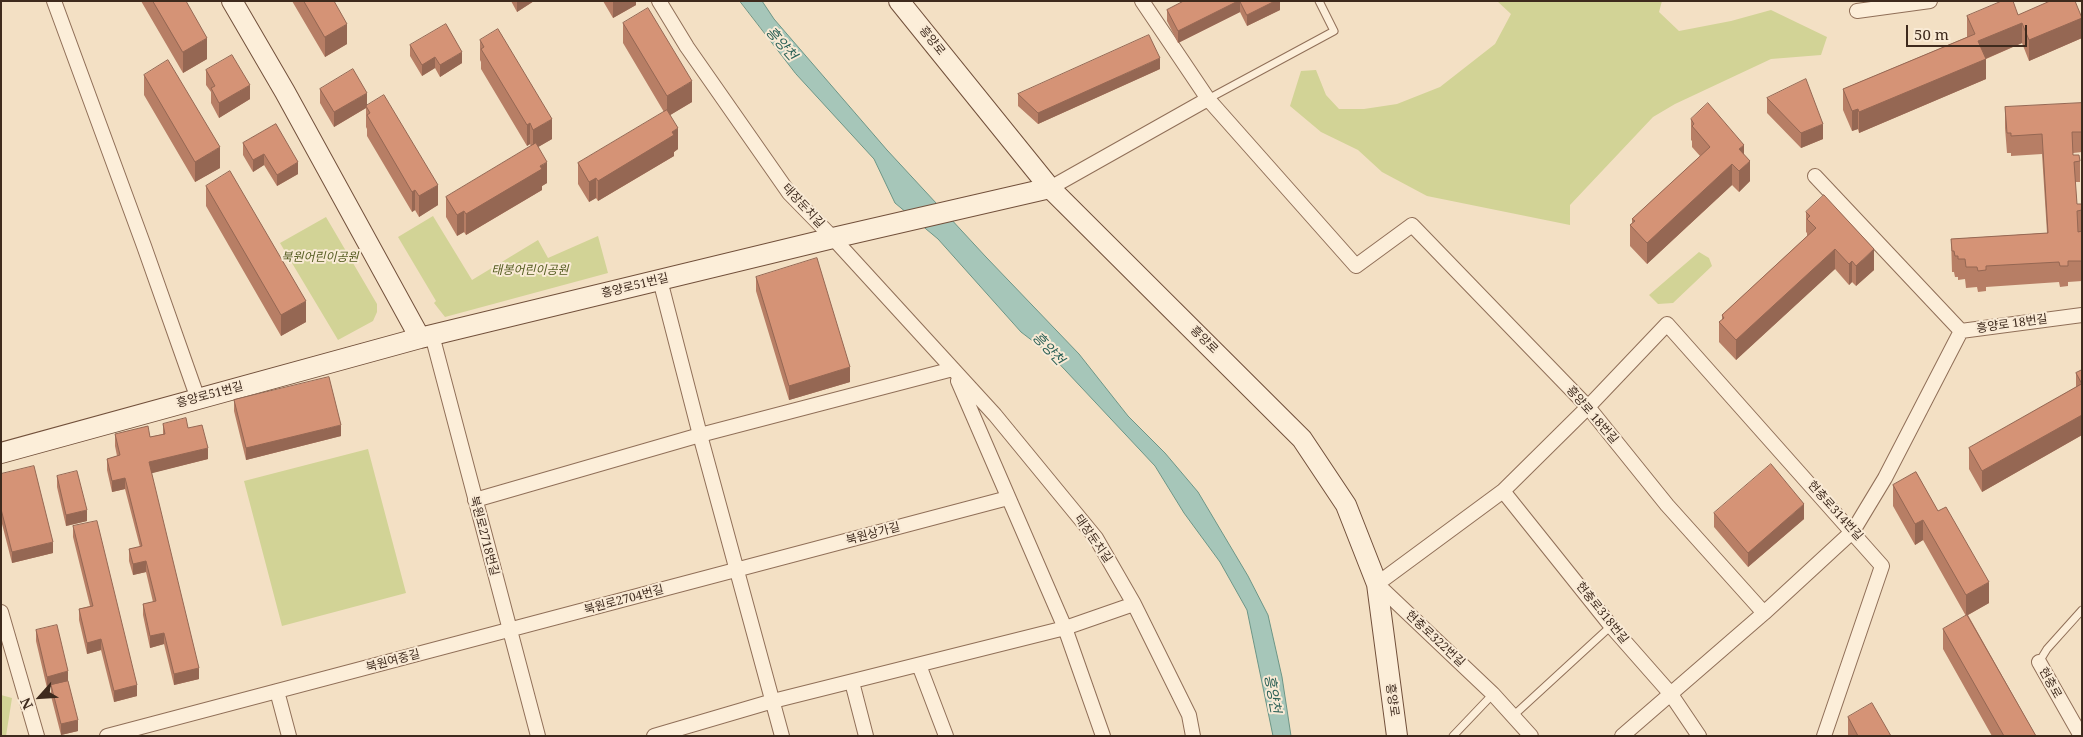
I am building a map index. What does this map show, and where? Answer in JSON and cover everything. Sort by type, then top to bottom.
[{"type":"street","points":[[54,1],[198,399]]},
{"type":"street","points":[[232,1],[426,336]]},
{"type":"street","name":"태장둔치길","points":[[659,1],[686,47],[789,193],[842,236],[953,369],[995,415],[1096,538],[1134,604],[1189,715],[1193,736]]},
{"type":"street","name":"흥양로","points":[[899,1],[1050,188],[1302,439],[1346,505],[1377,584],[1397,736]]},
{"type":"street","points":[[1050,188],[1208,99],[1142,1]]},
{"type":"street","points":[[1857,11],[1930,1]]},
{"type":"street","name":"흥양로 18번길","points":[[1208,99],[1356,266],[1412,224],[1588,407],[1667,505],[1764,613]]},
{"type":"street","points":[[1815,176],[1961,331]]},
{"type":"street","name":"흥양로51번길","points":[[1,453],[426,336],[1050,188]]},
{"type":"street","points":[[660,280],[782,736]]},
{"type":"street","name":"흥양로 18번길","points":[[1622,736],[1764,613],[1853,531],[1885,478],[1961,331],[2082,315]]},
{"type":"street","name":"현충로314번길","points":[[1588,407],[1666,324],[1853,531],[1882,566],[1824,736]]},
{"type":"street","name":"북원로2718번길","points":[[426,336],[474,500],[538,736]]},
{"type":"street","points":[[474,500],[700,435],[953,369],[1065,628],[1103,736]]},
{"type":"street","points":[[1377,584],[1504,491],[1588,407]]},
{"type":"street","name":"현충로318번길","points":[[1504,491],[1611,626],[1670,693],[1699,736]]},
{"type":"street","name":"북원상가길","points":[[738,570],[1008,498]]},
{"type":"street","name":"북원로2704번길","points":[[509,630],[738,570]]},
{"type":"street","name":"현충로322번길","points":[[1377,584],[1493,694],[1531,736]]},
{"type":"street","points":[[654,736],[773,701],[1065,628],[1134,604]]},
{"type":"street","points":[[1,612],[37,736]]},
{"type":"street","name":"북원여중길","points":[[106,736],[509,630]]},
{"type":"street","name":"현충로","points":[[2039,662],[2081,736]]},
{"type":"street","points":[[919,665],[946,736]]},
{"type":"street","points":[[852,682],[866,736]]},
{"type":"street","points":[[277,691],[289,736]]},
{"type":"lane","points":[[1208,99],[1334,31],[1319,1]]},
{"type":"lane","name":"현충로","points":[[2039,662],[2047,649],[2082,610]]},
{"type":"lane","points":[[1512,716],[1611,626]]},
{"type":"lane","points":[[1453,736],[1493,694]]},
{"type":"green space","points":[[1497,1],[1662,1],[1659,12],[1679,31],[1731,21],[1771,10],[1827,37],[1821,55],[1771,59],[1675,104],[1653,117],[1570,205],[1570,225],[1427,196],[1382,172],[1358,150],[1321,132],[1290,106],[1301,71],[1316,70],[1326,95],[1339,109],[1364,109],[1397,104],[1440,87],[1495,44],[1511,14]]},
{"type":"green space","name":"태봉어린이공원","points":[[433,216],[472,280],[538,240],[548,258],[598,236],[608,273],[445,317],[434,303],[436,301],[398,237]]},
{"type":"green space","name":"북원어린이공원","points":[[326,217],[377,304],[377,312],[373,321],[338,340],[280,243]]},
{"type":"green space","points":[[1699,252],[1709,258],[1712,266],[1673,303],[1658,304],[1649,295]]},
{"type":"green space","points":[[368,449],[406,593],[282,626],[244,481]]},
{"type":"green space","points":[[1,695],[12,698],[6,736],[1,736]]},
{"type":"water","name":"흥양천","points":[[740,1],[762,1],[774,19],[887,150],[1079,354],[1128,416],[1165,453],[1198,492],[1248,576],[1268,615],[1282,677],[1291,736],[1273,736],[1247,610],[1220,562],[1184,513],[1155,466],[1051,355],[1021,332],[938,239],[895,203],[874,159],[796,74]]},
{"type":"building","points":[[153,1],[186,1],[207,38],[183,52]]},
{"type":"building","points":[[304,1],[334,1],[347,24],[325,37]]},
{"type":"building","points":[[1184,1],[1238,1],[1178,31],[1167,10]]},
{"type":"building","points":[[1240,1],[1275,1],[1247,15]]},
{"type":"building","points":[[2002,1],[2013,1],[2018,15],[2050,1],[2075,1],[2082,18],[2029,40],[2022,23],[1978,41],[1986,59],[1859,112],[1858,109],[1852,111],[1843,89],[1975,34],[1967,16]]},
{"type":"building","points":[[648,8],[692,81],[667,96],[623,23]]},
{"type":"building","points":[[446,24],[462,52],[440,65],[435,57],[422,65],[410,45]]},
{"type":"building","points":[[498,29],[552,119],[533,130],[530,123],[527,125],[481,49],[484,47],[480,40]]},
{"type":"building","points":[[1149,35],[1160,58],[1038,113],[1018,94]]},
{"type":"building","points":[[232,55],[250,85],[219,103],[211,88],[215,86],[206,70]]},
{"type":"building","points":[[168,60],[220,147],[195,162],[144,75]]},
{"type":"building","points":[[353,69],[367,93],[334,112],[320,89]]},
{"type":"building","points":[[1806,79],[1823,124],[1801,133],[1767,98]]},
{"type":"building","points":[[384,95],[438,185],[419,196],[415,190],[412,192],[367,115],[370,113],[366,106]]},
{"type":"building","points":[[1708,103],[1744,145],[1739,149],[1750,161],[1739,171],[1732,164],[1647,243],[1630,225],[1635,221],[1632,219],[1710,147],[1692,126],[1694,124],[1691,119]]},
{"type":"building","points":[[2082,103],[2082,132],[2072,132],[2073,155],[2079,155],[2080,161],[2074,162],[2077,204],[2082,204],[2082,210],[2077,211],[2078,232],[2082,231],[2082,261],[2068,261],[2068,266],[2060,266],[2059,262],[1986,266],[1986,270],[1978,271],[1977,267],[1966,267],[1965,259],[1958,259],[1958,256],[1955,256],[1954,251],[1952,251],[1951,239],[2048,233],[2042,134],[2011,136],[2011,133],[2007,133],[2005,107]]},
{"type":"building","points":[[667,110],[678,128],[672,132],[674,135],[598,181],[596,178],[589,182],[578,163]]},
{"type":"building","points":[[276,124],[298,162],[277,175],[264,154],[253,160],[243,143]]},
{"type":"building","points":[[536,143],[547,162],[540,166],[542,169],[466,214],[464,211],[457,215],[446,197]]},
{"type":"building","points":[[230,171],[306,301],[281,315],[206,186]]},
{"type":"building","points":[[1824,195],[1874,249],[1856,266],[1852,261],[1849,264],[1835,249],[1736,340],[1719,322],[1724,318],[1722,315],[1816,228],[1807,219],[1810,216],[1806,212]]},
{"type":"building","points":[[817,258],[850,367],[789,386],[756,277]]},
{"type":"building","points":[[2082,370],[2082,384],[2076,373]]},
{"type":"building","points":[[329,377],[341,425],[246,448],[234,400]]},
{"type":"building","points":[[2082,384],[2082,415],[1982,471],[1969,448]]},
{"type":"building","points":[[186,418],[188,428],[202,425],[208,448],[149,462],[199,668],[174,674],[164,633],[150,636],[143,604],[156,601],[146,561],[133,564],[129,549],[142,546],[125,478],[112,481],[107,459],[120,455],[115,434],[148,426],[150,437],[165,434],[163,424]]},
{"type":"building","points":[[1771,464],[1804,504],[1748,553],[1714,513]]},
{"type":"building","points":[[34,466],[53,542],[12,552],[1,509],[1,474]]},
{"type":"building","points":[[77,471],[87,510],[66,515],[57,476]]},
{"type":"building","points":[[1916,472],[1938,511],[1946,507],[1989,582],[1966,595],[1923,520],[1915,524],[1893,485]]},
{"type":"building","points":[[97,521],[137,685],[114,691],[101,639],[87,643],[79,609],[93,606],[73,526]]},
{"type":"building","points":[[1967,615],[2036,736],[2004,736],[1943,629]]},
{"type":"building","points":[[57,625],[68,671],[47,677],[36,630]]},
{"type":"building","points":[[68,681],[78,720],[61,724],[51,685]]},
{"type":"building","points":[[1872,703],[1891,736],[1858,736],[1848,717]]}]
